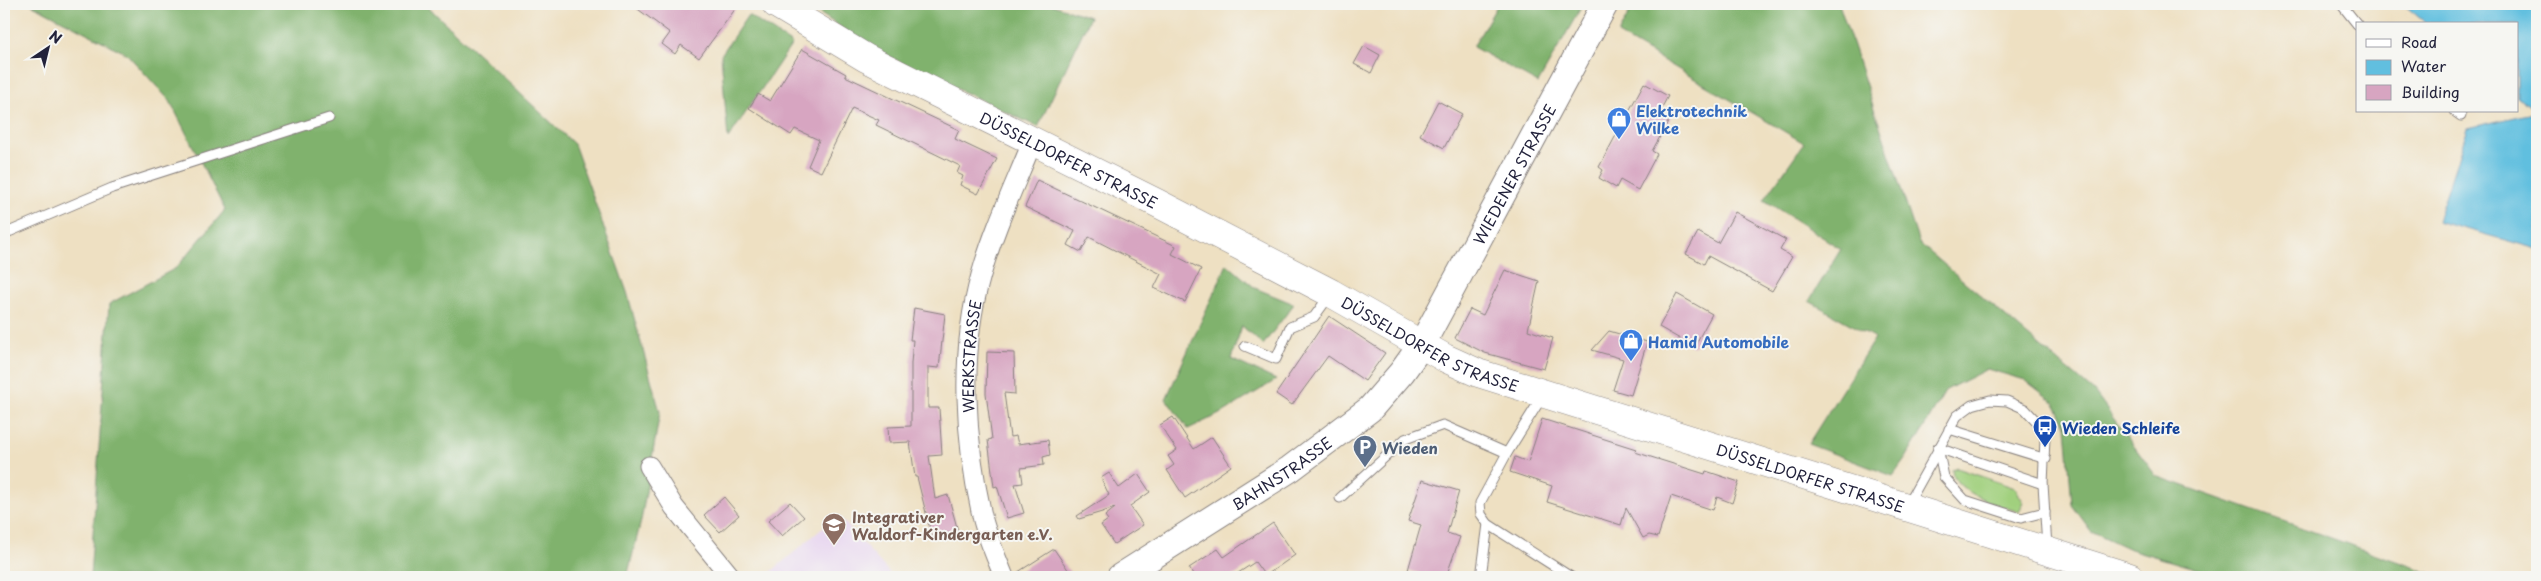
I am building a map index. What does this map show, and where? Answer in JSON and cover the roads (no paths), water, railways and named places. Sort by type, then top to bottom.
[{"type":"main road","name":"DÜSSELDORFER STRASSE","points":[[776,4],[866,58],[1033,140],[1331,293],[1478,373],[2125,577]]},
{"type":"main road","name":"WIEDENER STRASSE","points":[[1422,344],[1605,4]]},
{"type":"main road","name":"BAHNSTRASSE","points":[[1120,577],[1290,469],[1370,410],[1402,372],[1422,344]]},
{"type":"street","name":"WERKSTRASSE","points":[[1004,577],[984,521],[972,454],[967,390],[972,322],[980,276],[996,227],[1033,140]]},
{"type":"street","points":[[649,466],[674,508],[732,577]]},
{"type":"lane","points":[[2341,4],[2356,23]]},
{"type":"lane","points":[[4,234],[112,188],[329,118]]},
{"type":"lane","points":[[1245,346],[1276,359],[1290,327],[1314,317],[1331,293]]},
{"type":"lane","points":[[1543,395],[1507,452],[1480,503],[1481,514],[1488,524],[1571,577]]},
{"type":"lane","points":[[1906,508],[1957,416],[1972,405],[1990,400],[2007,402],[2025,409],[2039,424],[2045,438],[2046,459],[2043,484],[2048,552]]},
{"type":"lane","points":[[1340,498],[1405,439],[1443,425],[1507,452]]},
{"type":"lane","points":[[1949,429],[2046,459]]},
{"type":"lane","points":[[1938,448],[2043,484]]},
{"type":"lane","points":[[1938,448],[1944,477],[1965,500],[2021,518],[2045,512]]},
{"type":"lane","points":[[1481,577],[1488,524]]},
{"type":"water","points":[[2403,4],[2537,4],[2537,112],[2518,97],[2518,22],[2425,22]]},
{"type":"water","points":[[2537,112],[2537,249],[2437,221],[2468,128]]},
{"type":"place","name":"Elektrotechnik Wilke","points":[[1619,140]]},
{"type":"place","name":"Hamid Automobile","points":[[1631,362]]},
{"type":"place","name":"Wieden Schleife","points":[[2045,448]]},
{"type":"place","name":"Wieden","points":[[1365,468]]},
{"type":"place","name":"Integrativer Waldorf-Kindergarten e.V.","points":[[834,546]]}]
